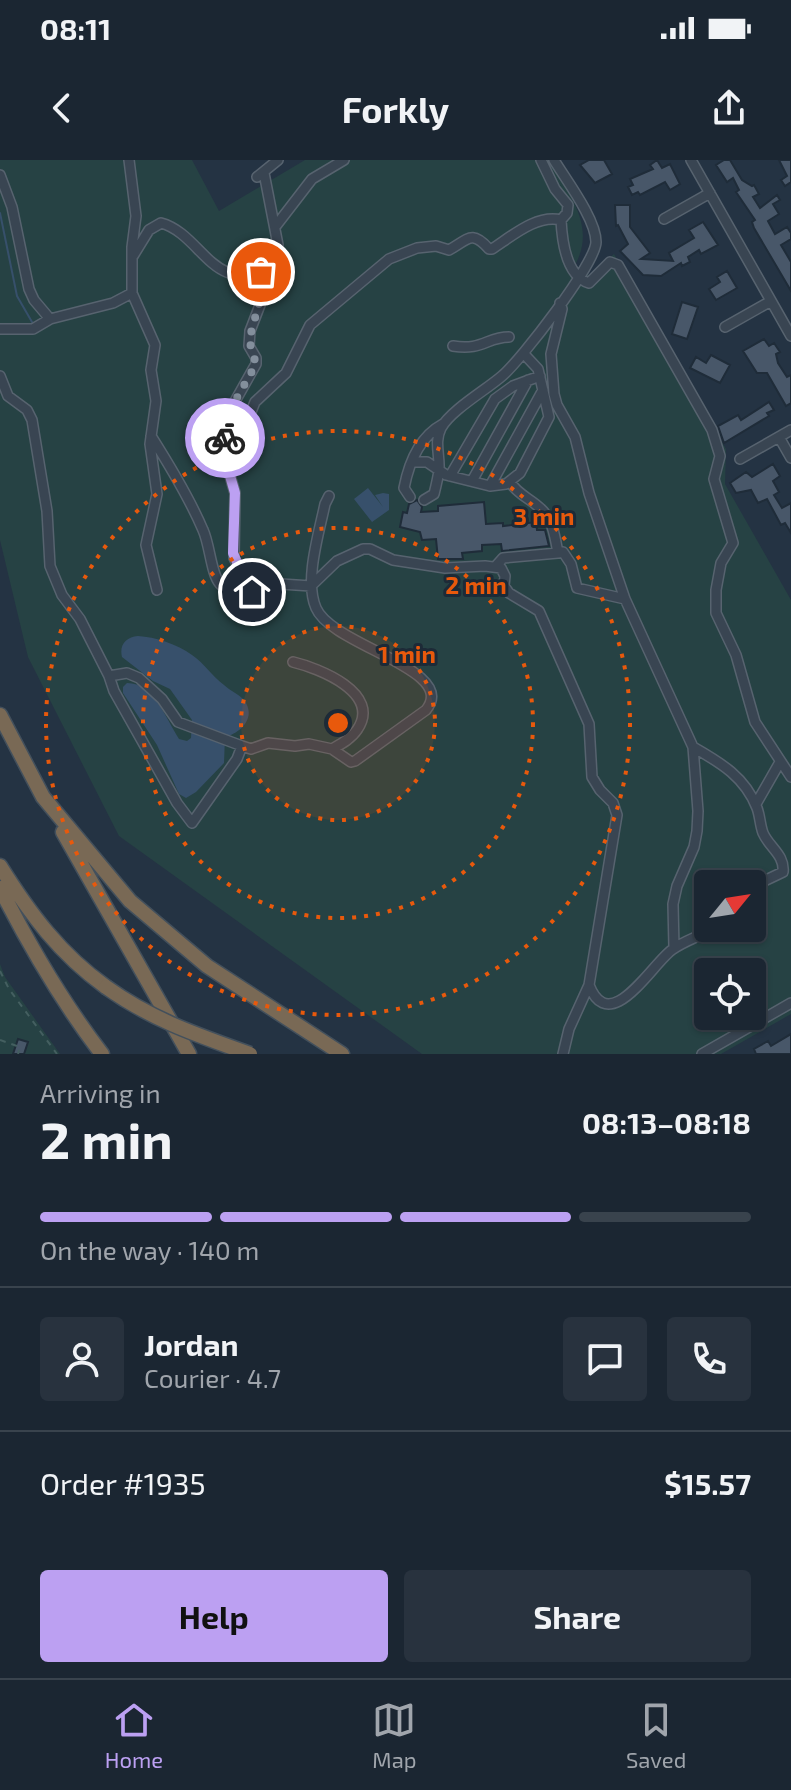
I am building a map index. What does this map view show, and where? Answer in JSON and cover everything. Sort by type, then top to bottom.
[{"type":"highway","points":[[0,715],[189,1054]]},
{"type":"highway","points":[[43,797],[130,901],[207,966],[342,1054]]},
{"type":"highway","points":[[0,866],[27,910],[54,943],[82,969],[137,1009],[183,1030],[250,1054]]},
{"type":"highway","points":[[0,888],[32,950],[102,1054]]},
{"type":"street","points":[[129,160],[136,216],[132,293],[155,345],[151,370],[156,401],[151,436],[157,494],[146,545],[157,590]]},
{"type":"street","points":[[256,587],[242,574],[234,558],[235,493],[225,450],[229,412],[256,364],[249,340],[269,267],[278,253],[275,227],[260,175],[278,160]]},
{"type":"street","points":[[275,227],[312,179],[344,160]]},
{"type":"street","points":[[541,160],[555,189],[568,205],[567,213],[561,220],[564,247],[579,277],[589,283],[610,262],[618,265],[712,430],[720,456],[714,479],[733,543],[721,563],[716,613],[736,655],[755,722],[791,777]]},
{"type":"street","points":[[410,497],[404,488],[408,467],[420,444],[524,354],[579,277],[596,245],[587,215],[554,160]]},
{"type":"street","points":[[691,160],[791,336]]},
{"type":"street","points":[[0,175],[12,207],[29,289],[50,319]]},
{"type":"street","points":[[664,219],[710,193]]},
{"type":"street","points":[[225,450],[236,449],[255,402],[286,373],[310,325],[389,259],[417,248],[436,246],[451,250],[465,239],[474,237],[492,249],[540,220],[552,217],[561,220]]},
{"type":"street","points":[[133,256],[149,230],[161,223],[177,229],[209,263],[219,268],[244,274],[261,272],[269,267]]},
{"type":"street","points":[[0,329],[33,329],[50,319],[113,303],[132,293]]},
{"type":"street","points":[[725,327],[771,301]]},
{"type":"street","points":[[560,303],[562,311],[551,354],[557,405],[575,437],[589,493],[625,599],[693,747],[697,831],[673,904],[674,948]]},
{"type":"street","points":[[453,346],[476,347],[497,338],[509,337]]},
{"type":"street","points":[[412,462],[427,462],[450,476],[490,486],[510,482],[520,473],[549,417],[538,369],[524,354]]},
{"type":"street","points":[[0,376],[8,396],[27,410],[32,420],[47,511],[48,558],[54,580],[80,619],[114,691],[177,803],[192,823],[237,759],[242,746]]},
{"type":"street","points":[[450,476],[495,399],[506,389],[540,376]]},
{"type":"street","points":[[472,481],[528,380]]},
{"type":"street","points":[[490,486],[543,390]]},
{"type":"street","points":[[424,500],[434,495],[439,470],[437,439],[443,424]]},
{"type":"street","points":[[740,459],[791,430]]},
{"type":"street","points":[[151,436],[194,511],[211,550],[215,574],[220,584],[228,590],[241,593],[252,592],[256,587],[281,584],[311,586],[337,561],[370,549],[393,560],[445,568],[495,567],[504,572],[504,586],[509,593],[539,611],[589,724],[592,777],[616,809],[589,985],[569,1029],[563,1054]]},
{"type":"street","points":[[779,437],[791,458]]},
{"type":"street","points":[[510,482],[518,493],[547,516],[558,553]]},
{"type":"street","points":[[109,676],[127,673],[139,678],[162,699],[178,722],[242,746],[251,749],[268,743],[309,744],[332,749],[347,760],[355,761],[426,710],[432,703],[430,685],[416,673],[348,637],[326,622],[316,608],[311,586],[329,496]]},
{"type":"street","points":[[495,567],[503,558],[563,552],[568,557],[575,585],[581,590],[625,599]]},
{"type":"street","points":[[293,662],[321,670],[340,681],[360,703],[363,712],[359,728],[332,749]]},
{"type":"street","points":[[693,747],[734,772],[756,804],[763,832],[784,869],[766,880]]},
{"type":"street","points":[[756,804],[780,762]]},
{"type":"street","points":[[589,985],[601,1002],[616,1003],[632,992],[674,948],[694,938]]},
{"type":"street","points":[[702,1054],[791,1003]]},
{"type":"path","points":[[0,971],[9,989],[57,1054]]},
{"type":"path","points":[[0,1040],[20,1047],[18,1054]]},
{"type":"green space","points":[[0,160],[192,160],[219,211],[305,160],[548,160],[571,197],[581,223],[581,250],[575,265],[590,276],[614,254],[726,449],[725,484],[791,600],[791,1014],[766,1028],[766,958],[694,958],[694,1030],[763,1030],[721,1054],[422,1054],[119,836],[28,657],[0,540]]},
{"type":"green space","points":[[0,964],[5,977],[60,1054],[0,1054]]},
{"type":"water","points":[[368,488],[383,507],[375,495],[389,494],[389,510],[372,522],[354,499]]},
{"type":"water","points":[[138,636],[166,642],[186,651],[248,706],[245,723],[237,732],[225,737],[224,763],[186,798],[179,794],[157,745],[123,693],[127,683],[145,689],[152,695],[179,739],[187,741],[191,738],[192,720],[170,689],[153,681],[122,657],[124,642]]},
{"type":"building","points":[[589,160],[604,160],[612,174],[595,183],[580,165]]},
{"type":"building","points":[[657,160],[662,168],[670,164],[680,184],[670,190],[665,182],[640,195],[638,192],[632,195],[628,187],[633,185],[630,179],[653,169],[650,165]]},
{"type":"building","points":[[730,160],[742,180],[754,185],[759,194],[753,197],[760,208],[777,195],[780,200],[773,204],[779,214],[768,221],[775,234],[787,227],[791,233],[791,239],[781,245],[791,262],[791,291],[754,228],[752,222],[755,220],[736,192],[739,190],[733,178],[727,182],[716,165]]},
{"type":"building","points":[[779,160],[791,160],[791,182],[785,186],[781,180],[787,176]]},
{"type":"building","points":[[615,205],[630,205],[630,227],[650,253],[641,259],[673,261],[669,253],[694,238],[689,230],[703,222],[718,245],[701,254],[699,250],[688,257],[690,262],[682,266],[681,263],[661,276],[643,275],[620,251],[628,244],[616,226]]},
{"type":"building","points":[[727,271],[737,288],[716,300],[709,289],[720,282],[717,277]]},
{"type":"building","points":[[682,302],[698,307],[687,339],[672,334]]},
{"type":"building","points":[[764,339],[769,346],[774,343],[780,352],[776,354],[778,363],[787,377],[791,375],[791,403],[786,406],[767,373],[757,373],[743,351]]},
{"type":"building","points":[[711,355],[730,365],[720,383],[690,368],[696,357],[706,363]]},
{"type":"building","points":[[769,402],[774,410],[767,413],[769,416],[724,443],[718,426],[738,415],[741,420]]},
{"type":"building","points":[[773,464],[780,476],[773,481],[779,492],[774,495],[782,508],[791,503],[791,533],[785,523],[781,525],[767,499],[758,503],[751,490],[736,493],[730,483],[746,472],[752,477]]},
{"type":"building","points":[[417,500],[422,507],[421,512],[438,511],[438,506],[484,502],[486,524],[503,523],[503,526],[536,522],[537,530],[545,530],[549,546],[502,551],[501,544],[482,545],[482,551],[462,553],[463,559],[438,559],[436,539],[422,540],[420,532],[400,527],[403,512],[407,513],[409,504]]},
{"type":"building","points":[[791,1034],[791,1054],[756,1054],[754,1049],[768,1041],[771,1046]]},
{"type":"building","points":[[18,1039],[28,1042],[24,1054],[13,1054]]},
{"type":"waterway","points":[[0,213],[17,296],[32,322]]},
{"type":"way so far","points":[[225,438],[229,412],[257,360],[250,350],[249,340],[269,267],[261,272]]},
{"type":"route","points":[[225,438],[226,462],[235,493],[233,551],[242,574],[256,587],[256,591],[252,592]]}]
